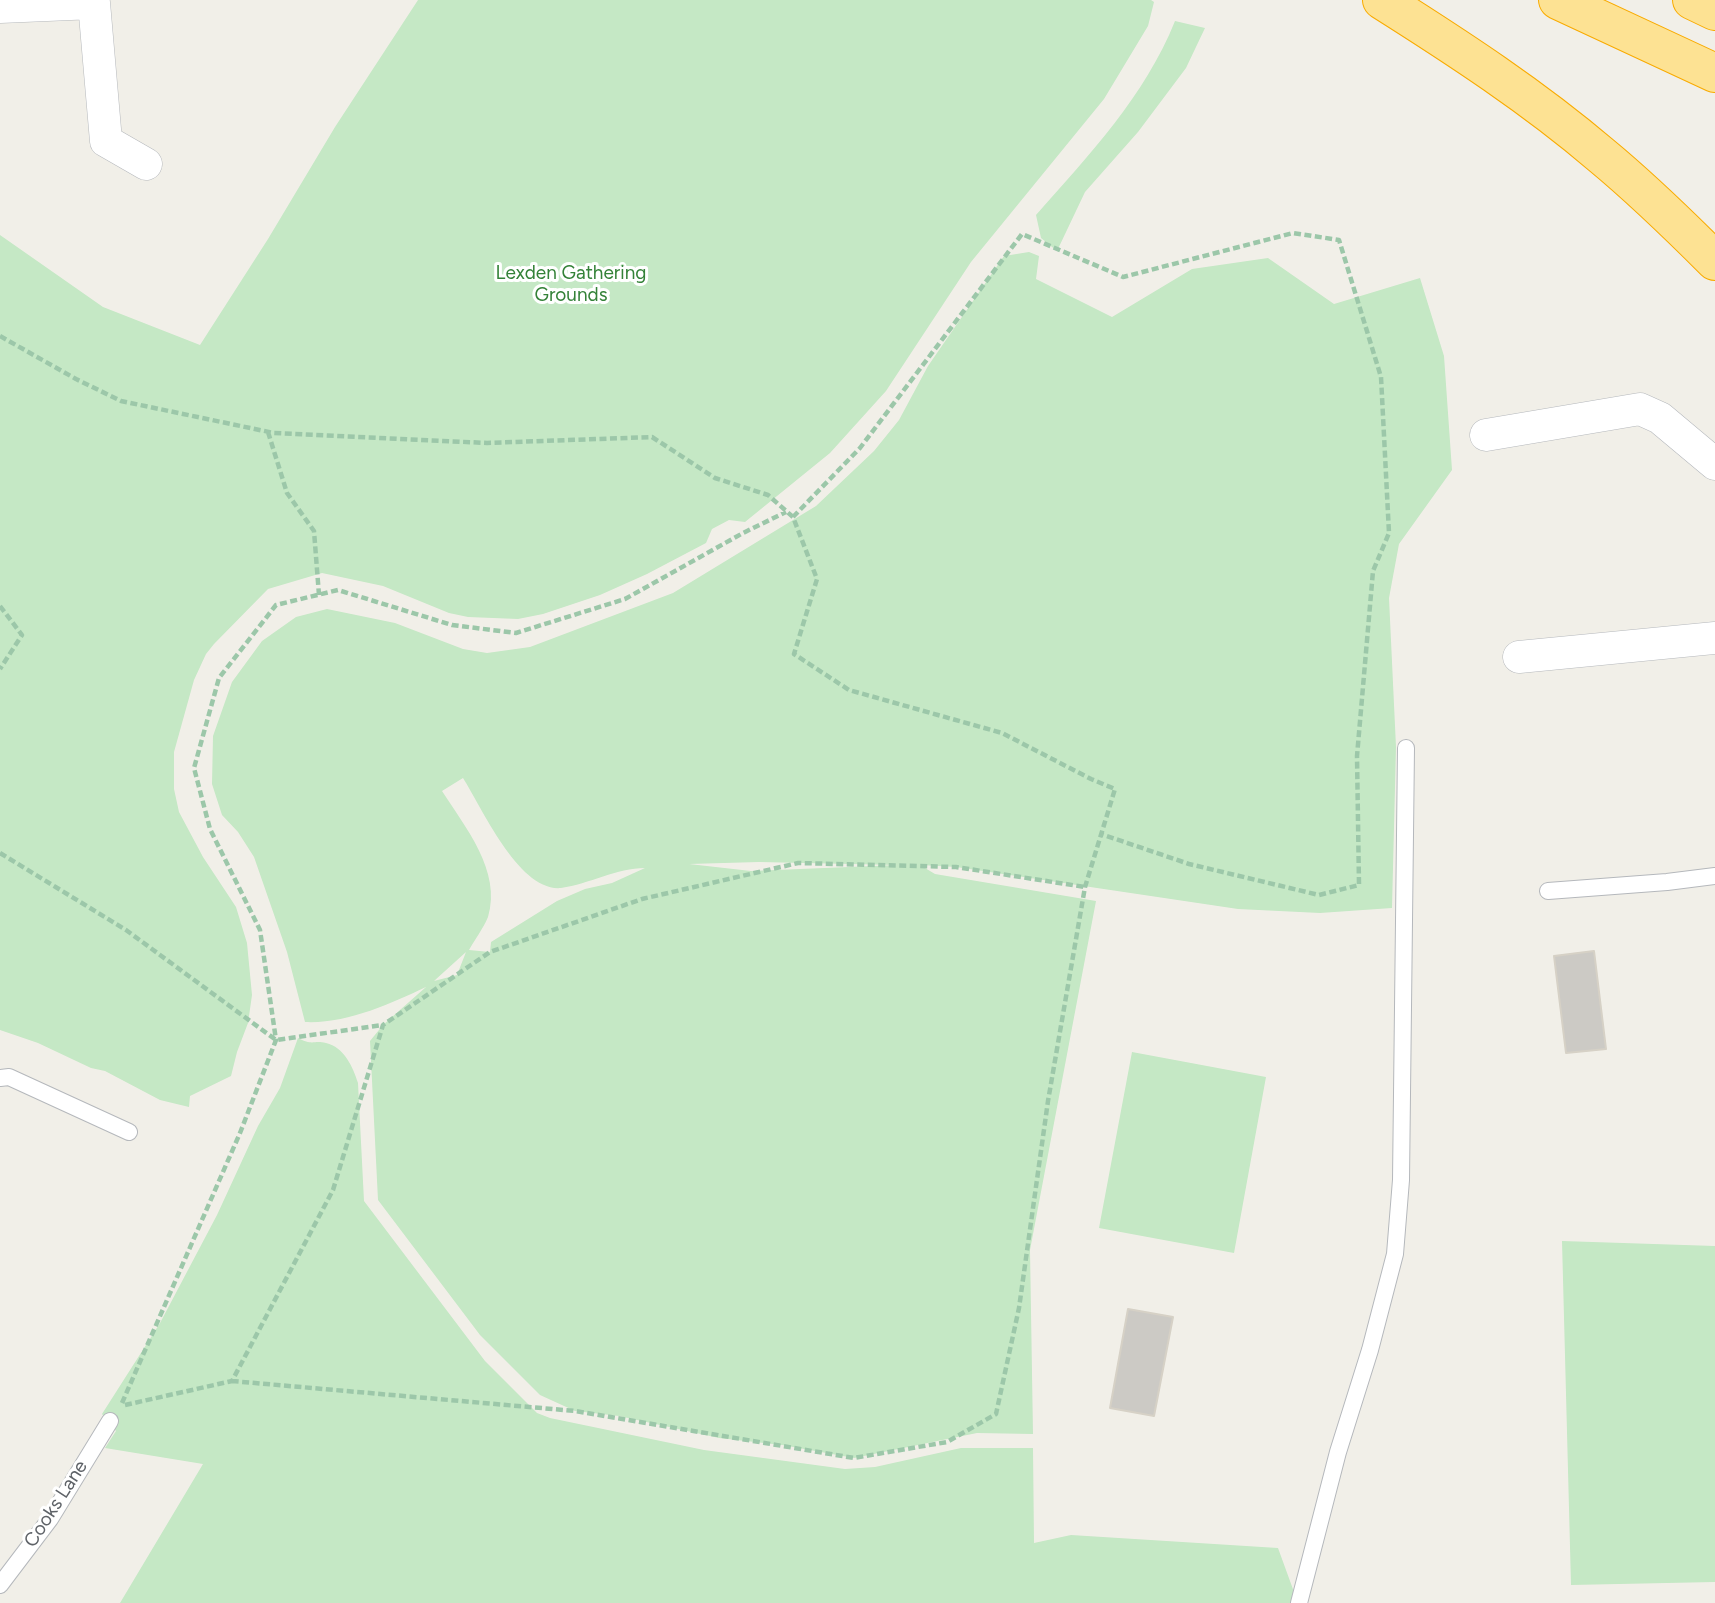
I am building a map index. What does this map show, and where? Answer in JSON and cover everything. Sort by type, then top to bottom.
[{"type":"highway","points":[[1382,0],[1506,82],[1572,131],[1715,261]]},
{"type":"highway","points":[[1558,0],[1715,73]]},
{"type":"highway","points":[[1692,0],[1715,11]]},
{"type":"street","points":[[0,7],[94,3],[106,142],[146,164]]},
{"type":"street","points":[[1486,435],[1640,409],[1660,418],[1715,464]]},
{"type":"street","points":[[1519,657],[1715,638]]},
{"type":"lane","points":[[1299,1603],[1338,1452],[1370,1350],[1395,1254],[1401,1180],[1406,748]]},
{"type":"lane","points":[[1548,891],[1715,876]]},
{"type":"lane","points":[[0,1078],[9,1077],[129,1132]]},
{"type":"lane","name":"Cooks Lane","points":[[0,1585],[50,1519],[110,1421]]},
{"type":"path","points":[[793,517],[860,448],[1022,234],[1123,277],[1293,233],[1339,240],[1381,377],[1389,533],[1373,571],[1358,742],[1359,885],[1319,895],[1189,864],[1101,834]]},
{"type":"path","points":[[0,336],[121,401],[268,432],[487,443],[652,438],[715,478],[768,495],[793,517],[817,579],[794,654],[849,690],[1002,733],[1115,789],[1085,887],[1048,1101],[1019,1308],[996,1414],[947,1442],[854,1458],[575,1411],[232,1381],[121,1406],[240,1133],[276,1040],[260,930],[210,828],[194,768],[219,678],[276,606],[338,590],[452,625],[516,633],[625,599],[786,512]]},
{"type":"path","points":[[268,432],[287,494],[314,531],[319,594]]},
{"type":"path","points":[[0,606],[22,635],[0,668]]},
{"type":"path","points":[[0,853],[125,930],[276,1040],[383,1025],[490,952],[642,899],[798,863],[956,867],[1085,887]]},
{"type":"path","points":[[232,1381],[333,1190],[383,1025]]},
{"type":"green space","name":"Lexden Gathering Grounds","points":[[418,0],[1154,2],[1148,26],[1104,99],[971,262],[886,391],[830,453],[745,522],[729,520],[712,529],[706,543],[600,595],[543,614],[518,619],[468,617],[449,613],[383,586],[322,573],[268,589],[214,644],[206,654],[194,680],[174,752],[174,789],[179,812],[203,857],[236,907],[247,943],[252,995],[248,1023],[231,1076],[190,1096],[189,1107],[160,1100],[105,1071],[91,1068],[38,1043],[0,1030],[0,235],[103,307],[200,345],[335,127]]},
{"type":"green space","points":[[1175,21],[1205,28],[1186,68],[1138,132],[1085,192],[1057,251],[1041,238],[1036,215],[1132,100],[1163,48]]},
{"type":"green space","points":[[1029,252],[1039,256],[1036,279],[1112,317],[1192,269],[1268,258],[1334,304],[1420,278],[1444,356],[1452,470],[1399,544],[1389,598],[1396,747],[1392,908],[1320,913],[1238,909],[956,867],[920,865],[935,874],[1096,901],[1030,1250],[1033,1434],[977,1433],[854,1458],[782,1445],[719,1438],[619,1416],[575,1411],[540,1395],[480,1335],[378,1200],[370,1041],[383,1025],[426,987],[352,1016],[305,1022],[287,952],[254,857],[238,832],[222,815],[212,784],[213,736],[232,682],[262,641],[296,617],[327,609],[395,623],[463,649],[487,653],[530,647],[673,593],[816,506],[874,451],[899,420],[928,366],[1004,256]],"holes":[[[463,778],[503,846],[531,877],[546,886],[561,888],[645,868],[612,883],[585,889],[557,901],[491,942],[490,952],[469,950],[488,917],[491,900],[486,866],[479,850],[442,791]],[[759,862],[898,865],[751,871],[689,864]],[[466,952],[457,975],[434,981]]]},
{"type":"green space","points":[[298,1038],[307,1042],[322,1042],[338,1049],[347,1058],[358,1083],[364,1201],[485,1361],[537,1413],[704,1450],[845,1469],[875,1467],[961,1448],[1033,1448],[1034,1543],[1071,1535],[1278,1548],[1298,1603],[120,1603],[203,1464],[105,1448],[116,1431],[102,1414],[160,1323],[217,1215],[258,1126],[280,1088]]},
{"type":"green space","points":[[1132,1052],[1266,1077],[1234,1253],[1099,1228]]},
{"type":"green space","points":[[1562,1241],[1715,1246],[1715,1582],[1571,1585]]},
{"type":"building","points":[[1594,951],[1606,1049],[1566,1053],[1554,956]]},
{"type":"building","points":[[1128,1309],[1173,1317],[1154,1416],[1110,1408]]}]
